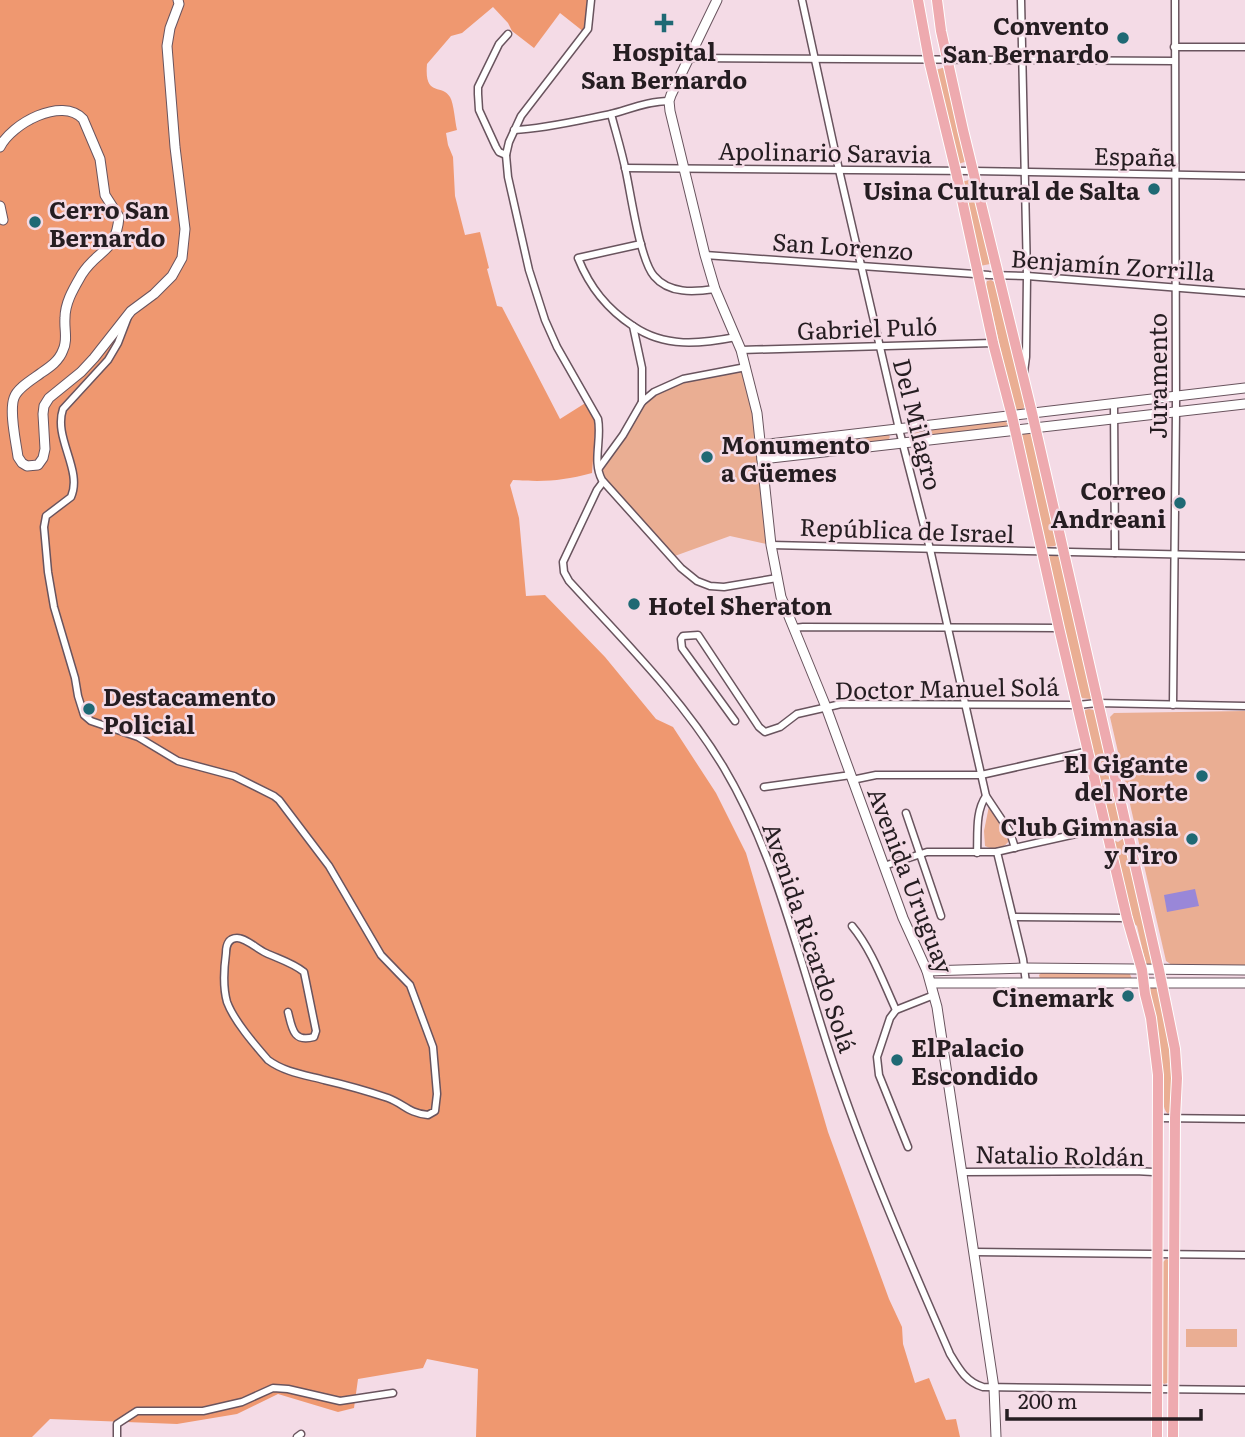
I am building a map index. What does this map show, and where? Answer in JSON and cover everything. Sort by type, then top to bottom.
[{"type":"main road","points":[[918,1],[929,8],[937,0]]},
{"type":"main road","points":[[937,0],[941,31],[1064,552],[1175,1049],[1177,1078],[1172,1437]]},
{"type":"main road","points":[[918,1],[993,343],[1127,918],[1142,970],[1151,1018],[1158,1075],[1157,1437]]},
{"type":"main road","points":[[1107,831],[1114,838],[1122,838],[1127,832]]},
{"type":"main road","points":[[1158,1178],[1166,1186],[1174,1182]]},
{"type":"street","points":[[0,147],[10,134],[38,115],[64,110],[79,114],[99,154],[105,195],[119,217],[115,237],[109,247],[86,269],[69,299],[62,354],[50,367],[20,389],[13,399],[18,457],[22,463],[33,467],[43,458],[44,406],[49,398],[94,358],[131,311],[172,276],[182,258],[185,229],[167,46],[178,0]]},
{"type":"street","points":[[590,0],[590,24],[585,34],[532,102],[507,146],[508,177],[545,320],[557,347],[598,419],[598,470],[603,482],[681,568],[697,581],[724,587],[777,578]]},
{"type":"street","points":[[514,130],[611,114],[669,101],[717,0]]},
{"type":"street","name":"Del Milagro","points":[[803,0],[839,170],[986,796],[1010,832],[1015,848]]},
{"type":"street","points":[[1021,0],[1027,276],[1026,357],[1023,378]]},
{"type":"street","name":"Juramento","points":[[1173,705],[1176,411],[1175,0]]},
{"type":"street","points":[[506,155],[496,147],[477,100],[478,88],[499,44],[508,34]]},
{"type":"street","points":[[1174,47],[1245,47]]},
{"type":"street","points":[[689,58],[1174,61]]},
{"type":"street","name":"Avenida Uruguay","points":[[669,101],[705,255],[715,289],[741,350],[758,413],[771,545],[781,597],[826,707],[903,918],[932,983],[994,1388],[996,1437]]},
{"type":"street","points":[[611,114],[649,269],[655,278],[667,286],[684,291],[715,289]]},
{"type":"street","name":"Apolinario Saravia","points":[[625,168],[1025,172]]},
{"type":"street","name":"España","points":[[1025,172],[1245,176]]},
{"type":"street","points":[[0,206],[3,220]]},
{"type":"street","points":[[641,244],[578,258],[586,276],[606,305],[650,336],[669,341],[701,343],[736,337]]},
{"type":"street","name":"San Lorenzo","points":[[705,255],[979,274]]},
{"type":"street","name":"Benjamín Zorrilla","points":[[979,274],[1245,293]]},
{"type":"street","points":[[131,311],[118,343],[108,359],[63,409],[60,425],[72,474],[73,493],[71,498],[46,516],[44,527],[54,607],[82,711],[91,721],[138,737],[178,761],[234,776],[279,800],[329,866],[381,955],[410,985],[433,1047],[437,1094],[435,1111],[428,1115],[410,1111],[387,1098],[291,1071],[268,1060],[227,1002],[225,954],[233,938],[293,964],[304,972],[316,1031],[314,1037],[308,1039],[297,1036],[288,1012]]},
{"type":"street","points":[[633,326],[642,368],[642,402]]},
{"type":"street","name":"Gabriel Puló","points":[[741,350],[993,343]]},
{"type":"street","points":[[598,470],[642,402],[654,392],[683,379],[746,367]]},
{"type":"street","points":[[761,445],[1241,389],[1241,404],[762,459]]},
{"type":"street","points":[[1114,404],[1115,553]]},
{"type":"street","name":"Avenida Ricardo Solá","points":[[603,482],[563,562],[566,576],[667,691],[715,754],[732,782],[757,830],[770,864],[839,1080],[869,1161],[950,1354],[968,1381],[994,1388]]},
{"type":"street","name":"República de Israel","points":[[771,545],[1245,556]]},
{"type":"street","points":[[794,628],[1059,628]]},
{"type":"street","name":"Doctor Manuel Solá","points":[[734,721],[682,648],[681,637],[698,635],[765,732],[780,727],[797,714],[841,704],[1097,703],[1245,706]]},
{"type":"street","points":[[764,787],[876,775],[981,775],[1089,751]]},
{"type":"street","name":"Del Milagro","points":[[977,853],[978,815],[986,796]]},
{"type":"street","points":[[906,813],[941,916]]},
{"type":"street","points":[[884,866],[927,852],[997,852],[1107,831]]},
{"type":"street","points":[[997,852],[1026,983]]},
{"type":"street","points":[[1013,917],[1127,918]]},
{"type":"street","points":[[852,926],[872,958],[896,1010]]},
{"type":"street","points":[[927,971],[1024,968],[1245,970]]},
{"type":"street","points":[[932,983],[1245,983]]},
{"type":"street","points":[[908,1147],[882,1082],[877,1058],[890,1018],[896,1010],[934,995]]},
{"type":"street","points":[[1157,1118],[1245,1119]]},
{"type":"street","name":"Natalio Roldán","points":[[962,1172],[1135,1171],[1153,1172],[1158,1178]]},
{"type":"street","points":[[974,1252],[1245,1255]]},
{"type":"street","points":[[117,1437],[117,1424],[137,1411],[202,1411],[242,1402],[273,1388],[340,1401],[393,1393]]},
{"type":"street","points":[[994,1388],[1245,1390]]},
{"type":"shaded area","points":[[0,0],[589,0],[588,22],[584,32],[560,13],[534,48],[512,31],[493,7],[462,33],[451,36],[427,64],[428,82],[434,88],[447,93],[453,104],[457,130],[446,133],[453,157],[455,196],[465,235],[480,232],[497,306],[502,307],[560,419],[587,402],[596,420],[592,473],[553,480],[513,480],[510,485],[519,518],[526,596],[545,595],[605,657],[656,719],[673,727],[716,793],[746,853],[828,1132],[889,1299],[902,1327],[903,1344],[915,1383],[929,1378],[946,1420],[956,1419],[960,1437],[476,1437],[478,1369],[427,1359],[423,1368],[358,1379],[354,1408],[338,1412],[278,1394],[237,1414],[177,1424],[50,1419],[32,1437],[0,1437]]},
{"type":"shaded area","points":[[946,67],[968,161],[958,164],[935,70]]},
{"type":"shaded area","points":[[972,179],[990,264],[980,266],[962,182]]},
{"type":"shaded area","points":[[987,281],[996,283],[1026,404],[1023,409],[1014,408],[986,285]]},
{"type":"shaded area","name":"Monumento a Güemes","points":[[746,367],[758,416],[771,545],[730,536],[672,557],[607,486],[601,473],[602,467],[642,402],[683,379]]},
{"type":"shaded area","points":[[1005,421],[1008,424],[1006,426],[916,437],[914,435],[915,431]]},
{"type":"shaded area","points":[[888,434],[888,440],[786,451],[783,447],[785,445]]},
{"type":"shaded area","points":[[1022,434],[1033,435],[1058,542],[1055,546],[1047,547],[1045,544],[1021,437]]},
{"type":"shaded area","points":[[1055,555],[1061,558],[1092,697],[1090,699],[1082,698],[1079,694],[1048,559]]},
{"type":"shaded area","points":[[1085,710],[1094,710],[1096,715],[1123,830],[1118,836],[1112,834],[1084,716]]},
{"type":"shaded area","name":"Club Gimnasia y Tiro","points":[[1245,711],[1245,965],[1172,965],[1166,961],[1110,717],[1114,713]]},
{"type":"shaded area","points":[[989,806],[1010,838],[1000,848],[985,846],[984,831]]},
{"type":"shaded area","points":[[1124,838],[1153,966],[1146,965],[1137,926],[1132,922],[1113,840],[1118,842]]},
{"type":"shaded area","points":[[1195,889],[1199,906],[1167,912],[1164,895]]},
{"type":"shaded area","points":[[1042,972],[1129,972],[1132,979],[1040,979]]},
{"type":"shaded area","points":[[1154,986],[1160,991],[1169,1050],[1171,1110],[1168,1114],[1161,1088],[1149,993],[1149,989]]},
{"type":"shaded area","points":[[1166,1259],[1170,1260],[1171,1382],[1164,1384],[1161,1264]]},
{"type":"shaded area","points":[[1186,1329],[1237,1329],[1237,1347],[1186,1347]]},
{"type":"place","name":"Hospital San Bernardo","points":[[664,23]]},
{"type":"place","name":"Convento San Bernardo","points":[[1123,38]]},
{"type":"place","name":"Usina Cultural de Salta","points":[[1154,189]]},
{"type":"place","name":"Cerro San Bernardo","points":[[35,222]]},
{"type":"place","name":"Monumento a Güemes","points":[[707,457]]},
{"type":"place","name":"Correo Andreani","points":[[1180,503]]},
{"type":"place","name":"Hotel Sheraton","points":[[634,604]]},
{"type":"place","name":"Destacamento Policial","points":[[89,709]]},
{"type":"place","name":"El Gigante del Norte","points":[[1202,776]]},
{"type":"place","name":"Club Gimnasia y Tiro","points":[[1192,839]]},
{"type":"place","name":"Cinemark","points":[[1128,996]]},
{"type":"place","name":"ElPalacio Escondido","points":[[897,1060]]}]
